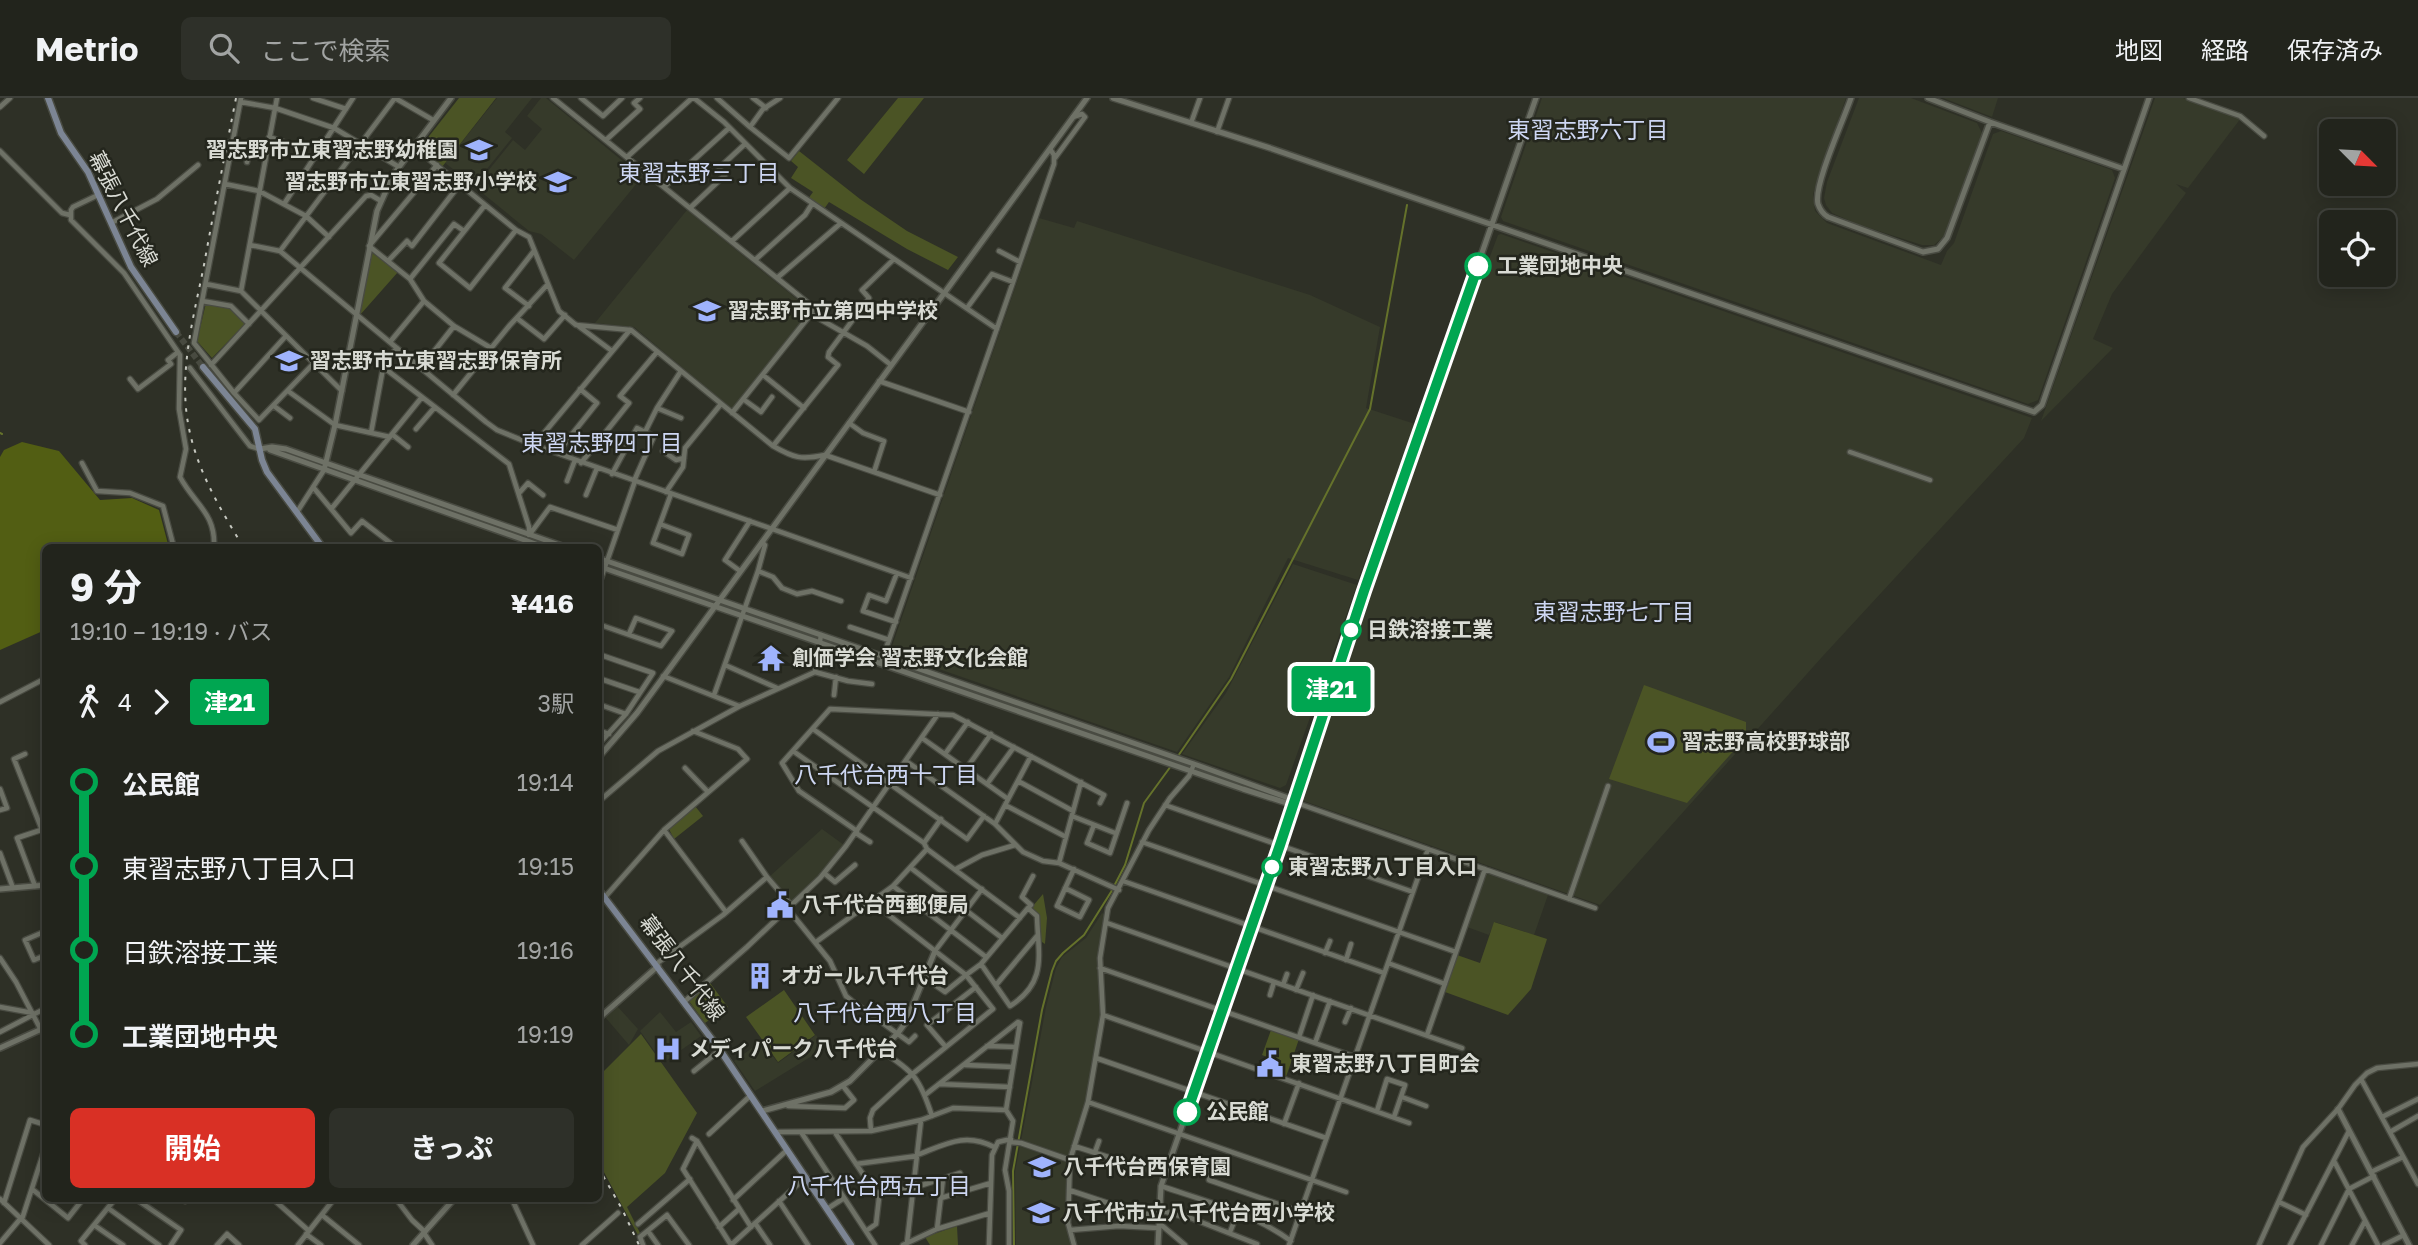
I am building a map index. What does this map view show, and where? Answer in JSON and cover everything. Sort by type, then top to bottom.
[{"type":"main road","name":"幕張八千代線","points":[[48,98],[61,133],[82,162],[131,267],[176,332]]},
{"type":"main road","points":[[203,367],[255,429],[267,472],[320,544]]},
{"type":"main road","name":"幕張八千代線","points":[[602,892],[720,1050],[851,1245]]},
{"type":"street","points":[[0,107],[10,98]]},
{"type":"street","points":[[257,105],[259,98]]},
{"type":"street","points":[[241,291],[277,98]]},
{"type":"street","points":[[313,98],[327,100],[346,109]]},
{"type":"street","points":[[284,204],[353,98]]},
{"type":"street","points":[[280,251],[395,98],[433,120]]},
{"type":"street","points":[[297,512],[325,468],[369,246],[381,201],[413,146],[451,98]]},
{"type":"street","points":[[553,98],[813,307],[811,314],[732,413]]},
{"type":"street","points":[[581,98],[603,116],[622,98]]},
{"type":"street","points":[[587,102],[592,98]]},
{"type":"street","points":[[606,140],[640,109],[634,103],[640,98]]},
{"type":"street","points":[[627,157],[693,98],[729,128],[790,188],[997,329]]},
{"type":"street","points":[[717,98],[789,158],[838,98]]},
{"type":"street","points":[[753,98],[766,108]]},
{"type":"street","points":[[750,127],[766,108],[780,98]]},
{"type":"street","points":[[602,754],[626,728],[1087,98]]},
{"type":"street","points":[[1114,98],[2034,412],[2042,405],[2149,98]]},
{"type":"street","points":[[1192,123],[1200,98]]},
{"type":"street","points":[[1217,131],[1229,98]]},
{"type":"street","points":[[1158,1245],[1158,1211],[1164,1175],[1536,98]]},
{"type":"street","points":[[1851,98],[1821,181],[1817,196],[1818,205],[1828,217],[1923,252],[1938,249],[1947,239],[1990,122]]},
{"type":"street","points":[[1928,98],[2124,169]]},
{"type":"street","points":[[2189,98],[2240,116],[2264,136]]},
{"type":"street","points":[[313,364],[258,420],[194,343],[225,184],[233,124],[241,100],[275,108],[334,128],[399,167]]},
{"type":"street","points":[[881,663],[1055,159],[1085,117],[1082,114],[1073,117]]},
{"type":"street","points":[[664,187],[729,128]]},
{"type":"street","points":[[270,137],[287,143]]},
{"type":"street","points":[[690,208],[724,175],[719,168],[745,144]]},
{"type":"street","points":[[413,146],[516,230],[529,237],[559,311],[612,351]]},
{"type":"street","points":[[1050,149],[1055,159]]},
{"type":"street","points":[[0,151],[62,213],[70,215]]},
{"type":"street","points":[[247,162],[249,152],[266,155]]},
{"type":"street","points":[[111,223],[157,200],[198,164]]},
{"type":"street","points":[[369,246],[437,165]]},
{"type":"street","points":[[225,184],[259,191],[306,216],[329,237]]},
{"type":"street","points":[[388,261],[407,242],[412,246],[460,184]]},
{"type":"street","points":[[732,241],[790,188]]},
{"type":"street","points":[[98,195],[73,207],[70,215],[74,223],[124,273],[180,355],[179,410],[186,449],[180,477],[215,531],[214,544]]},
{"type":"street","points":[[211,365],[366,196],[371,195],[381,201]]},
{"type":"street","points":[[755,260],[804,215],[812,204]]},
{"type":"street","points":[[485,205],[439,263],[470,288],[516,230]]},
{"type":"street","points":[[777,278],[841,223]]},
{"type":"street","points":[[410,279],[454,224],[464,232]]},
{"type":"street","points":[[250,245],[280,251],[497,430],[612,474],[911,578]]},
{"type":"street","points":[[369,246],[410,279],[424,301],[454,326],[491,348]]},
{"type":"street","points":[[529,306],[505,288],[534,251]]},
{"type":"street","points":[[999,251],[1020,262]]},
{"type":"street","points":[[773,446],[838,365],[828,358],[829,352],[869,298],[862,290],[894,259]]},
{"type":"street","points":[[967,308],[992,274],[1013,282]]},
{"type":"street","points":[[206,284],[241,291],[342,391]]},
{"type":"street","points":[[453,395],[548,284]]},
{"type":"street","points":[[202,301],[231,306],[249,324]]},
{"type":"street","points":[[390,342],[424,301]]},
{"type":"street","points":[[811,314],[867,346],[891,365]]},
{"type":"street","points":[[518,319],[544,340],[565,315]]},
{"type":"street","points":[[576,325],[631,330],[773,446],[793,457],[807,459],[825,455],[940,495]]},
{"type":"street","points":[[421,368],[454,326]]},
{"type":"street","points":[[534,444],[631,330]]},
{"type":"street","points":[[234,393],[285,337]]},
{"type":"street","points":[[371,433],[383,367],[397,348]]},
{"type":"street","points":[[130,379],[138,389],[171,364],[167,360],[178,352]]},
{"type":"street","points":[[567,481],[578,461],[629,403],[620,396],[657,352]]},
{"type":"street","points":[[383,367],[509,464],[519,492],[527,538]]},
{"type":"street","points":[[190,368],[250,446],[260,449],[280,448],[325,468],[527,538],[552,544]]},
{"type":"street","points":[[645,432],[681,371]]},
{"type":"street","points":[[763,375],[804,408]]},
{"type":"street","points":[[879,381],[969,412]]},
{"type":"street","points":[[556,453],[597,404],[580,389]]},
{"type":"street","points":[[288,391],[335,425],[392,436],[408,447]]},
{"type":"street","points":[[332,509],[422,397]]},
{"type":"street","points":[[743,399],[761,412],[772,397]]},
{"type":"street","points":[[660,524],[689,535],[682,554],[653,543],[668,493],[684,467],[685,448],[721,404]]},
{"type":"street","points":[[274,406],[290,418]]},
{"type":"street","points":[[416,429],[435,407]]},
{"type":"street","points":[[657,408],[681,418]]},
{"type":"street","points":[[849,423],[863,433],[884,441],[874,472]]},
{"type":"street","points":[[612,474],[637,428],[654,436],[634,481],[604,565],[743,612],[884,655],[1595,908]]},
{"type":"street","points":[[663,450],[676,460],[684,458]]},
{"type":"street","points":[[1850,452],[1930,480]]},
{"type":"street","points":[[82,463],[97,491],[130,493],[163,506],[173,544]]},
{"type":"street","points":[[586,495],[597,468]]},
{"type":"street","points":[[519,492],[528,483],[543,495]]},
{"type":"street","points":[[313,487],[351,533],[362,521],[392,544]]},
{"type":"street","points":[[522,544],[550,507],[618,530]]},
{"type":"street","points":[[740,571],[725,561],[750,522]]},
{"type":"street","points":[[527,538],[539,544]]},
{"type":"street","points":[[714,695],[758,571],[765,545],[762,541]]},
{"type":"street","points":[[758,571],[773,577],[782,589],[797,594],[812,591],[841,601]]},
{"type":"street","points":[[896,622],[863,611],[869,596],[886,601],[897,573]]},
{"type":"street","points":[[743,612],[818,642],[1191,772],[1290,804],[1294,802]]},
{"type":"street","points":[[602,625],[661,646],[673,631],[636,618],[629,634]]},
{"type":"street","points":[[850,627],[889,640]]},
{"type":"street","points":[[816,672],[821,635]]},
{"type":"street","points":[[602,655],[653,673],[626,713],[602,741]]},
{"type":"street","points":[[725,665],[778,689]]},
{"type":"street","points":[[602,798],[647,758],[692,731],[816,672],[872,684]]},
{"type":"street","points":[[662,676],[740,706]]},
{"type":"street","points":[[834,695],[836,677]]},
{"type":"street","points":[[602,679],[639,692]]},
{"type":"street","points":[[0,702],[42,680]]},
{"type":"street","points":[[602,705],[626,713]]},
{"type":"street","points":[[870,842],[799,791],[782,763],[830,709],[953,715],[1104,795],[1100,803]]},
{"type":"street","points":[[684,1002],[824,873],[939,714]]},
{"type":"street","points":[[944,754],[968,722]]},
{"type":"street","points":[[813,729],[967,839],[984,816]]},
{"type":"street","points":[[602,731],[609,734]]},
{"type":"street","points":[[602,899],[664,830],[747,759],[738,749],[692,731]]},
{"type":"street","points":[[966,769],[991,734]]},
{"type":"street","points":[[922,738],[1008,799]]},
{"type":"street","points":[[987,784],[1014,747]]},
{"type":"street","points":[[793,751],[874,807],[1020,918]]},
{"type":"street","points":[[25,754],[14,759],[41,830],[17,838],[35,886]]},
{"type":"street","points":[[995,824],[1031,756]]},
{"type":"street","points":[[906,761],[995,824],[1015,845],[1034,857],[1059,863],[1115,888]]},
{"type":"street","points":[[1074,1245],[1070,1230],[1070,1160],[1088,1102],[1103,1015],[1100,968],[1108,908],[1115,888],[1123,881],[1142,842],[1194,764]]},
{"type":"street","points":[[685,768],[708,792]]},
{"type":"street","points":[[1018,781],[1073,814],[1115,833]]},
{"type":"street","points":[[1059,863],[1081,782]]},
{"type":"street","points":[[1569,899],[1608,786]]},
{"type":"street","points":[[0,789],[7,808],[0,810]]},
{"type":"street","points":[[1094,825],[1087,843],[1110,853],[1126,803]]},
{"type":"street","points":[[1005,805],[1066,837]]},
{"type":"street","points":[[1165,805],[1413,892]]},
{"type":"street","points":[[816,942],[893,886],[911,868],[941,819]]},
{"type":"street","points":[[664,830],[726,912]]},
{"type":"street","points":[[742,841],[830,961],[846,996],[864,1012],[909,1042],[915,1036]]},
{"type":"street","points":[[1142,842],[1456,952]]},
{"type":"street","points":[[956,869],[982,855],[1015,845]]},
{"type":"street","points":[[1161,1185],[1238,1212],[1277,1230],[1290,1243],[1428,849]]},
{"type":"street","points":[[0,853],[13,888]]},
{"type":"street","points":[[824,873],[835,882],[855,865]]},
{"type":"street","points":[[911,868],[1002,938]]},
{"type":"street","points":[[1065,888],[1089,900],[1080,917],[1057,906],[1065,888],[1074,869]]},
{"type":"street","points":[[1427,1035],[1485,869]]},
{"type":"street","points":[[925,978],[944,992],[981,964],[1031,905],[1022,897],[1033,876]]},
{"type":"street","points":[[602,1015],[657,965],[767,877]]},
{"type":"street","points":[[1123,881],[1384,973]]},
{"type":"street","points":[[0,889],[42,885]]},
{"type":"street","points":[[893,886],[986,957]]},
{"type":"street","points":[[762,1111],[831,1092],[843,1086],[881,1051],[898,1033],[935,951],[982,889]]},
{"type":"street","points":[[871,1131],[870,1118],[873,1111],[912,1073],[993,1009],[966,975],[872,902]]},
{"type":"street","points":[[981,964],[1010,1006],[1024,997],[1040,968],[1037,916],[1028,908]]},
{"type":"street","points":[[1107,923],[1462,1048]]},
{"type":"street","points":[[42,933],[25,940],[34,960],[42,957]]},
{"type":"street","points":[[996,985],[1038,936]]},
{"type":"street","points":[[1325,953],[1330,941]]},
{"type":"street","points":[[1346,960],[1351,944]]},
{"type":"street","points":[[0,958],[42,1027]]},
{"type":"street","points":[[1388,963],[1445,984]]},
{"type":"street","points":[[1100,968],[1355,1057]]},
{"type":"street","points":[[1283,985],[1287,974]]},
{"type":"street","points":[[1296,989],[1303,974]]},
{"type":"street","points":[[1270,995],[1274,982]]},
{"type":"street","points":[[946,1047],[927,1026],[976,987]]},
{"type":"street","points":[[1299,1037],[1313,995]]},
{"type":"street","points":[[1315,1043],[1330,1001]]},
{"type":"street","points":[[0,1007],[34,1013]]},
{"type":"street","points":[[1345,1022],[1351,1009]]},
{"type":"street","points":[[0,1032],[42,1010]]},
{"type":"street","points":[[1103,1015],[1409,1123]]},
{"type":"street","points":[[37,1021],[42,1019]]},
{"type":"street","points":[[925,1095],[1020,1023],[1006,1110],[1013,1121],[1014,1142],[1005,1170],[1009,1191],[1009,1245]]},
{"type":"street","points":[[0,1048],[42,1031]]},
{"type":"street","points":[[987,1046],[1016,1047]]},
{"type":"street","points":[[694,1071],[720,1050]]},
{"type":"street","points":[[881,1051],[907,1067],[921,1084],[932,1116]]},
{"type":"street","points":[[1096,1058],[1326,1138]]},
{"type":"street","points":[[2259,1245],[2303,1147],[2361,1079],[2377,1068],[2418,1063]]},
{"type":"street","points":[[963,1065],[1013,1067]]},
{"type":"street","points":[[1377,1111],[1387,1079],[1405,1085],[1394,1117]]},
{"type":"street","points":[[2361,1079],[2418,1182]]},
{"type":"street","points":[[1284,1124],[1299,1083]]},
{"type":"street","points":[[939,1084],[1010,1087]]},
{"type":"street","points":[[788,1105],[845,1108],[854,1100],[843,1086]]},
{"type":"street","points":[[709,1134],[751,1095]]},
{"type":"street","points":[[1402,1097],[1426,1106]]},
{"type":"street","points":[[2382,1117],[2418,1099]]},
{"type":"street","points":[[1088,1102],[1346,1192]]},
{"type":"street","points":[[776,1132],[871,1131],[921,1120],[953,1108],[1006,1110]]},
{"type":"street","points":[[2338,1109],[2409,1245]]},
{"type":"street","points":[[2390,1132],[2418,1116]]},
{"type":"street","points":[[42,1124],[30,1120],[2,1201],[49,1245]]},
{"type":"street","points":[[905,1244],[921,1120]]},
{"type":"street","points":[[2298,1245],[2291,1243],[2349,1130]]},
{"type":"street","points":[[801,1132],[875,1245]]},
{"type":"street","points":[[835,1133],[879,1198],[876,1224],[866,1231]]},
{"type":"street","points":[[856,1164],[917,1155],[960,1139],[981,1140],[994,1147]]},
{"type":"street","points":[[989,1245],[994,1147],[1004,1139],[1070,1160]]},
{"type":"street","points":[[770,1245],[753,1225],[739,1209],[728,1187],[695,1140],[683,1169],[731,1245],[753,1225],[779,1201],[806,1177]]},
{"type":"street","points":[[1095,1152],[1099,1141]]},
{"type":"street","points":[[1074,1146],[1164,1175]]},
{"type":"street","points":[[733,1200],[787,1150]]},
{"type":"street","points":[[1171,1157],[1212,1172],[1209,1180],[1301,1212]]},
{"type":"street","points":[[2321,1245],[2349,1189],[2403,1157]]},
{"type":"street","points":[[2334,1161],[2378,1245]]},
{"type":"street","points":[[0,1243],[21,1218],[42,1163]]},
{"type":"street","points":[[875,1194],[914,1188],[960,1173],[965,1190]]},
{"type":"street","points":[[638,1224],[690,1179]]},
{"type":"street","points":[[937,1229],[943,1179]]},
{"type":"street","points":[[941,1198],[991,1183]]},
{"type":"street","points":[[32,1189],[42,1197]]},
{"type":"street","points":[[1069,1190],[1141,1214],[1158,1211],[1183,1215],[1257,1244]]},
{"type":"street","points":[[827,1209],[844,1198]]},
{"type":"street","points":[[779,1201],[808,1245]]},
{"type":"street","points":[[48,1202],[68,1218],[81,1202]]},
{"type":"street","points":[[85,1245],[81,1241],[113,1202]]},
{"type":"street","points":[[140,1202],[181,1230],[172,1245]]},
{"type":"street","points":[[276,1202],[321,1245]]},
{"type":"street","points":[[298,1245],[332,1202]]},
{"type":"street","points":[[398,1202],[432,1245]]},
{"type":"street","points":[[413,1245],[451,1202]]},
{"type":"street","points":[[513,1202],[533,1245]]},
{"type":"street","points":[[2279,1202],[2306,1215]]},
{"type":"street","points":[[108,1208],[159,1245]]},
{"type":"street","points":[[719,1227],[739,1209]]},
{"type":"street","points":[[1230,1232],[1238,1212]]},
{"type":"street","points":[[582,1245],[618,1213]]},
{"type":"street","points":[[905,1244],[937,1229],[990,1213]]},
{"type":"street","points":[[322,1214],[359,1245]]},
{"type":"street","points":[[643,1245],[640,1237],[667,1215],[689,1245]]},
{"type":"street","points":[[2352,1245],[2365,1220]]},
{"type":"street","points":[[94,1225],[123,1245]]},
{"type":"street","points":[[1070,1230],[1158,1225],[1185,1245]]},
{"type":"street","points":[[648,1231],[658,1245]]},
{"type":"street","points":[[217,1245],[226,1234],[239,1245]]},
{"type":"street","points":[[2384,1245],[2404,1235]]},
{"type":"shaded area","name":"習志野市立東習志野幼稚園","points":[[497,98],[532,98],[505,132],[512,138],[474,185],[445,163]]},
{"type":"shaded area","name":"習志野市立東習志野小学校","points":[[541,98],[546,98],[642,177],[574,260],[541,234],[529,231],[475,187],[513,140],[525,150],[542,129],[527,116]]},
{"type":"shaded area","points":[[1542,98],[1846,98],[1813,194],[1815,211],[1827,223],[1941,265],[1954,243],[1993,134],[2001,131],[2112,170],[2115,178],[2038,400],[2028,404],[1503,221],[1501,217]]},
{"type":"shaded area","points":[[1859,98],[1911,98],[1977,123],[1982,133],[1944,236],[1934,245],[1922,245],[1857,224],[1832,213],[1826,205],[1824,198],[1827,182]]},
{"type":"shaded area","points":[[1943,98],[1998,98],[1992,117]]},
{"type":"shaded area","points":[[2155,98],[2183,98],[2241,118],[2188,188],[2176,184],[2186,193],[2112,294],[2093,339],[2113,348],[2041,421]]},
{"type":"shaded area","name":"習志野市立第四中学校","points":[[687,210],[809,309],[732,409],[634,327],[595,323]]},
{"type":"shaded area","points":[[1039,218],[1074,228],[1077,221],[1310,295],[1380,327],[1366,408],[1415,424],[1358,580],[1288,558],[1229,677],[1177,752],[890,652]]},
{"type":"shaded area","points":[[1498,235],[2032,418],[2024,438],[1822,657],[1600,905],[1301,800],[1455,350]]},
{"type":"shaded area","points":[[1293,564],[1357,585],[1286,785],[1280,788],[1182,754],[1226,693]]},
{"type":"shaded area","points":[[822,829],[844,845],[819,876],[791,902],[769,877]]},
{"type":"shaded area","points":[[1485,873],[1548,895],[1534,935],[1495,922],[1489,935],[1467,927]]},
{"type":"shaded area","points":[[1102,913],[1106,915],[1098,958],[1101,1017],[1086,1101],[1068,1157],[1021,1141],[1056,968],[1062,957],[1086,938]]},
{"type":"shaded area","name":"メディパーク八千代台","points":[[617,1006],[638,1029],[629,1045],[605,1017]]},
{"type":"shaded area","name":"メディパーク八千代台","points":[[660,1012],[676,1032],[691,1022],[701,1036],[663,1063],[640,1031]]},
{"type":"shaded area","points":[[816,1035],[825,1048],[755,1091],[734,1061],[762,1041],[778,1063]]},
{"type":"shaded area","name":"八千代市立八千代台西小学校","points":[[1020,1146],[1068,1163],[1066,1221],[1072,1245],[1016,1245],[1015,1172]]},
{"type":"green space","points":[[459,98],[496,98],[442,167],[419,149]]},
{"type":"green space","points":[[898,98],[924,98],[864,174],[847,160]]},
{"type":"green space","points":[[799,151],[860,199],[907,231],[958,257],[948,270],[907,249],[829,202],[824,209],[808,199],[813,192],[791,178],[798,167],[791,161]]},
{"type":"green space","points":[[371,252],[398,272],[360,315]]},
{"type":"green space","points":[[206,303],[230,308],[245,324],[212,358],[197,341]]},
{"type":"green space","points":[[22,442],[59,451],[100,500],[132,498],[159,510],[168,544],[42,544],[42,631],[0,650],[0,457],[4,450]]},
{"type":"green space","points":[[1644,685],[1746,722],[1746,737],[1687,803],[1609,779]]},
{"type":"green space","points":[[695,806],[703,816],[674,839],[669,829]]},
{"type":"green space","points":[[1043,894],[1047,918],[1045,944],[1039,940],[1039,916],[1032,907]]},
{"type":"green space","points":[[1494,922],[1547,939],[1531,989],[1508,1015],[1445,992],[1457,955],[1480,963]]},
{"type":"green space","points":[[710,983],[728,1007],[705,1023],[689,1001]]},
{"type":"green space","points":[[784,990],[815,1035],[778,1062],[746,1017]]},
{"type":"green space","points":[[1271,1030],[1299,1039],[1286,1077],[1276,1073],[1280,1062],[1262,1055]]},
{"type":"green space","points":[[641,1034],[697,1113],[665,1173],[627,1207],[641,1235],[639,1237],[602,1169],[602,1073]]},
{"type":"green space","points":[[957,1226],[958,1245],[930,1245],[925,1237]]},
{"type":"waterway","points":[[1178,756],[1231,679],[1370,409],[1407,205]]},
{"type":"waterway","points":[[1014,1245],[1013,1171],[1042,1010],[1052,971],[1063,953],[1084,935],[1111,892],[1125,865],[1144,803],[1171,766]]},
{"type":"tunnel","points":[[176,332],[203,367]]},
{"type":"railway","points":[[236,98],[189,341],[185,398],[195,452],[217,501],[242,544]]},
{"type":"railway","points":[[602,1174],[639,1245]]},
{"type":"bus line","name":"津21","points":[[1187,1112],[1478,266]]},
{"type":"place","name":"習志野市立東習志野幼稚園","points":[[479,150]]},
{"type":"place","name":"習志野市立東習志野小学校","points":[[558,182]]},
{"type":"place","name":"工業団地中央","points":[[1478,266]]},
{"type":"place","name":"習志野市立第四中学校","points":[[707,311]]},
{"type":"place","name":"習志野市立東習志野保育所","points":[[289,361]]},
{"type":"place","name":"日鉄溶接工業","points":[[1351,630]]},
{"type":"place","name":"創価学会 習志野文化会館","points":[[771,658]]},
{"type":"place","name":"習志野高校野球部","points":[[1661,742]]},
{"type":"place","name":"東習志野八丁目入口","points":[[1272,867]]},
{"type":"place","name":"八千代台西郵便局","points":[[780,905]]},
{"type":"place","name":"オガール八千代台","points":[[760,976]]},
{"type":"place","name":"メディパーク八千代台","points":[[668,1049]]},
{"type":"place","name":"東習志野八丁目町会","points":[[1270,1064]]},
{"type":"place","name":"公民館","points":[[1187,1112]]},
{"type":"place","name":"八千代台西保育園","points":[[1042,1167]]},
{"type":"place","name":"八千代市立八千代台西小学校","points":[[1041,1213]]},
{"type":"district","name":"東習志野六丁目","points":[[1588,130]]},
{"type":"district","name":"東習志野三丁目","points":[[699,173]]},
{"type":"district","name":"東習志野四丁目","points":[[602,443]]},
{"type":"district","name":"東習志野七丁目","points":[[1614,612]]},
{"type":"district","name":"八千代台西十丁目","points":[[886,775]]},
{"type":"district","name":"八千代台西八丁目","points":[[885,1013]]},
{"type":"district","name":"八千代台西五丁目","points":[[879,1186]]}]
